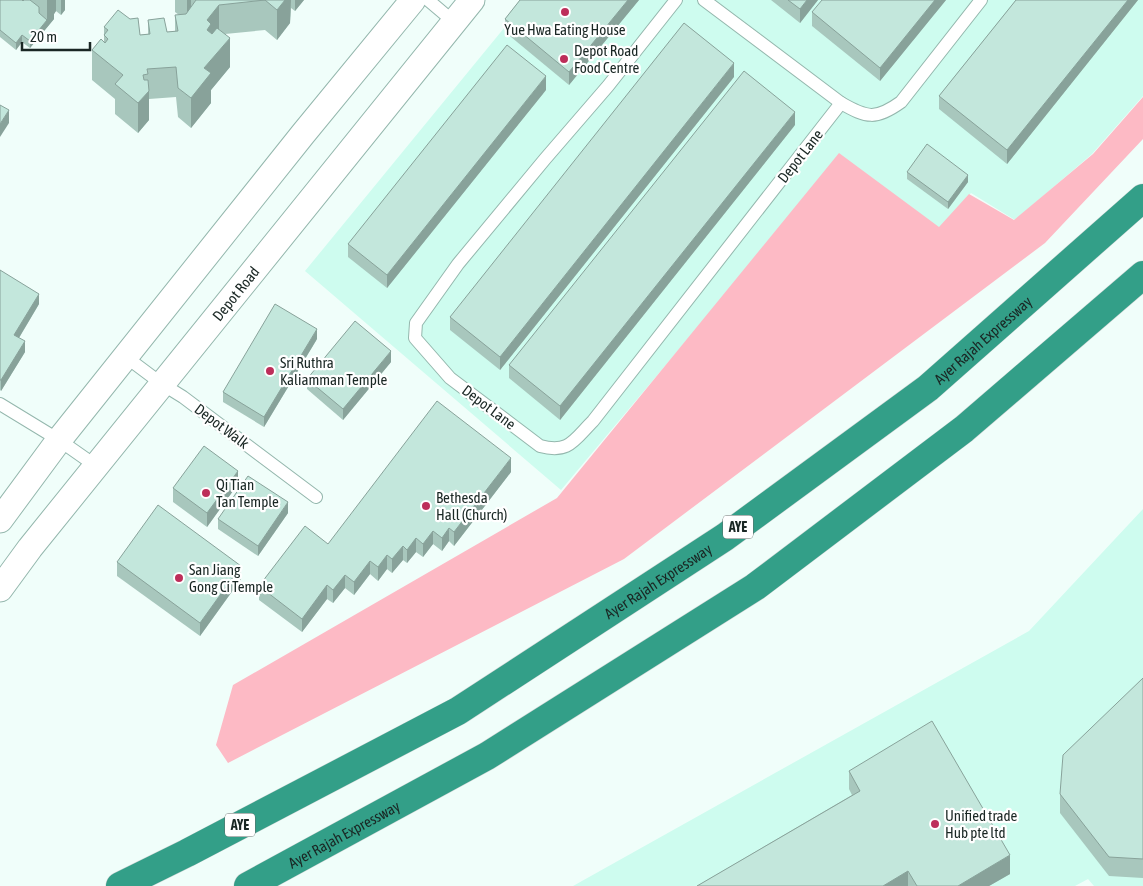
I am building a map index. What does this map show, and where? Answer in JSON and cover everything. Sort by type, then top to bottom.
[{"type":"highway","name":"Ayer Rajah Expressway","points":[[120,886],[187,853],[458,711],[724,537],[928,388],[1143,198]]},
{"type":"highway","name":"Ayer Rajah Expressway","points":[[248,886],[487,756],[755,587],[964,429],[1143,275]]},
{"type":"street","points":[[0,520],[60,440],[303,134],[413,0]]},
{"type":"street","name":"Depot Road","points":[[0,589],[30,548],[472,0]]},
{"type":"lane","points":[[428,0],[454,22]]},
{"type":"lane","name":"Depot Lane","points":[[676,0],[608,86],[458,264],[416,323],[414,338],[450,378],[540,446],[553,449],[567,447],[593,421],[841,103]]},
{"type":"lane","points":[[704,0],[841,103],[861,114],[885,113],[901,102],[980,0]]},
{"type":"lane","name":"Depot Walk","points":[[126,357],[183,397],[316,497]]},
{"type":"lane","points":[[0,404],[60,440],[96,466]]},
{"type":"shaded area","points":[[527,0],[1143,0],[1143,96],[1092,154],[1015,220],[971,193],[939,228],[841,156],[561,490],[305,271]]},
{"type":"shaded area","points":[[1143,97],[1143,139],[1045,243],[624,559],[228,763],[216,745],[233,685],[557,498],[839,153],[939,227],[969,194],[1014,220],[1093,154]]},
{"type":"shaded area","points":[[1143,509],[1143,886],[1094,886],[1088,879],[1075,886],[573,886],[1029,631]]},
{"type":"building","points":[[0,0],[30,0],[39,7],[39,13],[47,20],[30,41],[22,35],[16,43],[0,30]]},
{"type":"building","points":[[196,0],[265,0],[219,5],[207,20],[211,24],[207,30],[212,34],[217,28],[230,38],[204,68],[211,73],[191,98],[178,88],[176,67],[147,69],[148,74],[143,75],[144,80],[148,80],[149,91],[138,103],[115,84],[123,75],[92,50],[101,39],[105,43],[108,39],[104,35],[108,30],[104,27],[118,10],[130,19],[138,18],[140,35],[150,34],[148,20],[164,18],[167,32],[178,31],[175,15],[186,14]]},
{"type":"building","points":[[265,0],[285,0],[277,10]]},
{"type":"building","name":"Depot Road Food Centre","points":[[520,0],[628,0],[569,72],[505,19]]},
{"type":"building","points":[[788,0],[807,0],[800,9]]},
{"type":"building","points":[[822,0],[935,0],[880,68],[812,12]]},
{"type":"building","points":[[1016,0],[1128,0],[1007,150],[939,96]]},
{"type":"building","points":[[684,23],[734,63],[500,357],[450,317]]},
{"type":"building","points":[[507,45],[546,76],[387,275],[348,244]]},
{"type":"building","points":[[744,71],[795,112],[560,406],[509,365]]},
{"type":"building","points":[[0,105],[9,110],[0,124]]},
{"type":"building","points":[[927,144],[968,175],[948,202],[907,172]]},
{"type":"building","points":[[0,270],[39,294],[14,335],[25,341],[1,380],[0,380]]},
{"type":"building","name":"Sri Ruthra Kaliamman Temple","points":[[275,304],[317,329],[264,417],[223,392]]},
{"type":"building","points":[[355,321],[391,351],[343,409],[307,379]]},
{"type":"building","name":"Bethesda Hall (Church)","points":[[437,401],[511,458],[454,532],[449,528],[442,538],[433,531],[423,544],[416,538],[407,550],[403,546],[392,559],[387,555],[378,567],[370,561],[354,582],[345,575],[333,590],[327,585],[302,619],[259,586],[305,526],[328,544]]},
{"type":"building","name":"Qi Tian Tan Temple","points":[[204,446],[238,471],[207,513],[173,488]]},
{"type":"building","points":[[248,476],[288,502],[258,546],[218,519]]},
{"type":"building","name":"San Jiang Gong Ci Temple","points":[[158,505],[241,566],[200,623],[117,562]]},
{"type":"building","points":[[1143,678],[1143,859],[1109,857],[1060,794],[1063,755]]},
{"type":"building","points":[[932,721],[1010,855],[958,886],[917,886],[908,871],[883,886],[697,886],[860,791],[849,771]]},
{"type":"place","name":"Yue Hwa Eating House","points":[[565,12]]},
{"type":"place","name":"Depot Road Food Centre","points":[[564,59]]},
{"type":"place","name":"Sri Ruthra Kaliamman Temple","points":[[270,371]]},
{"type":"place","name":"Qi Tian Tan Temple","points":[[206,493]]},
{"type":"place","name":"Bethesda Hall (Church)","points":[[426,506]]},
{"type":"place","name":"San Jiang Gong Ci Temple","points":[[179,578]]},
{"type":"place","name":"Unified trade Hub pte ltd","points":[[935,824]]}]
